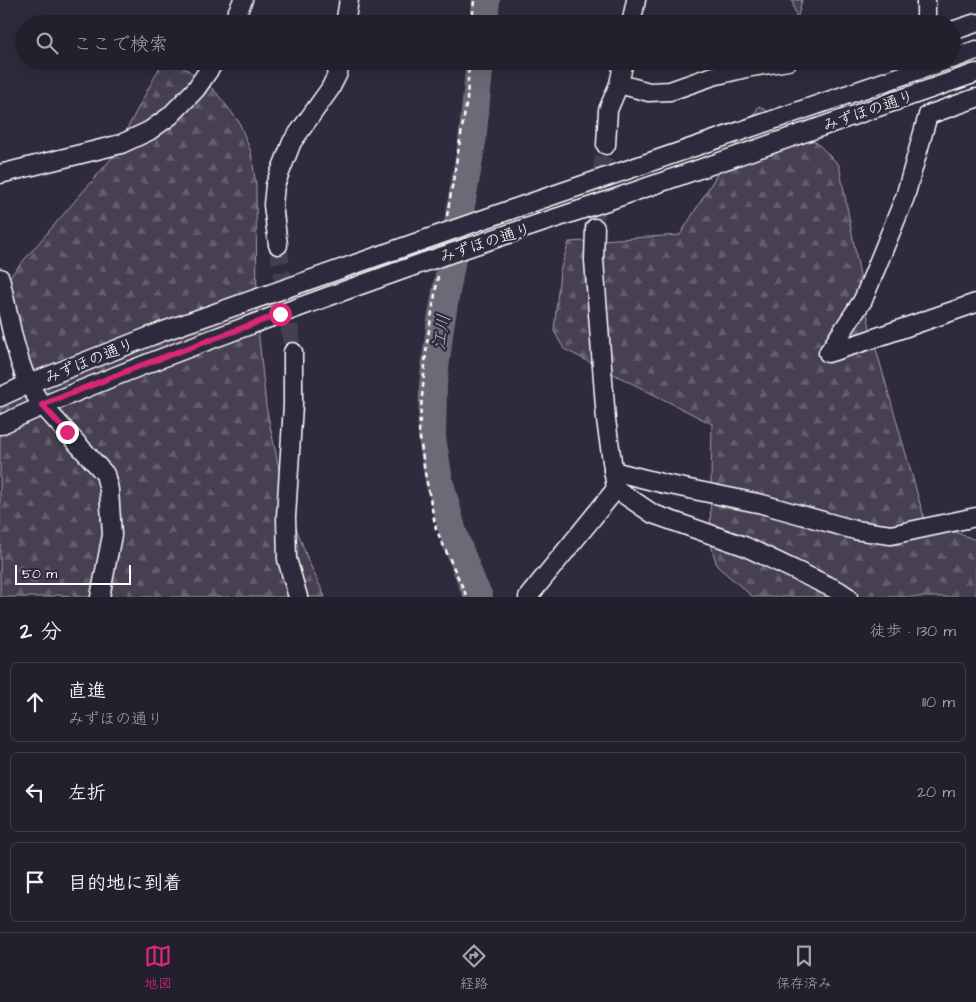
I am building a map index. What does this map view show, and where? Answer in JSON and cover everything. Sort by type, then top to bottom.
[{"type":"street","points":[[236,15],[243,0]]},
{"type":"street","points":[[346,15],[349,0]]},
{"type":"street","points":[[634,15],[636,0]]},
{"type":"street","points":[[926,0],[926,15]]},
{"type":"street","points":[[961,28],[976,23]]},
{"type":"street","points":[[961,56],[976,50]]},
{"type":"street","points":[[0,174],[121,144],[149,131],[170,116],[196,88],[209,70]]},
{"type":"street","points":[[278,245],[273,206],[274,185],[292,142],[330,89],[338,70]]},
{"type":"street","points":[[606,145],[608,110],[619,84],[622,70]]},
{"type":"street","points":[[619,84],[649,92],[670,91],[713,76],[738,70]]},
{"type":"street","name":"みずほの通り","points":[[0,397],[28,384],[161,332],[421,240],[920,70]]},
{"type":"street","name":"みずほの通り","points":[[0,425],[42,405],[137,367],[313,302],[976,73]]},
{"type":"street","points":[[976,98],[928,115],[905,197],[863,300],[828,353],[976,303]]},
{"type":"street","points":[[596,228],[594,260],[606,420],[614,480],[653,514],[744,546],[848,597]]},
{"type":"street","points":[[0,278],[20,362],[28,384],[42,405],[105,474],[109,490],[112,535],[100,597]]},
{"type":"street","points":[[293,352],[293,405],[286,517],[286,550],[298,597]]},
{"type":"street","points":[[614,480],[665,484],[762,504],[855,530],[891,535],[976,517]]},
{"type":"street","points":[[528,597],[614,480]]},
{"type":"path","points":[[473,15],[474,0]]},
{"type":"path","points":[[447,217],[467,100],[469,70]]},
{"type":"path","points":[[438,275],[427,342],[419,430],[436,529],[467,597]]},
{"type":"green space","points":[[792,0],[802,0],[798,15],[796,15]]},
{"type":"green space","points":[[158,70],[188,70],[215,91],[239,122],[251,152],[256,185],[257,319],[266,406],[285,498],[308,560],[325,597],[77,597],[56,595],[52,597],[0,597],[0,411],[15,383],[0,305],[6,281],[111,159]]},
{"type":"green space","points":[[759,106],[817,143],[839,165],[870,328],[925,521],[976,540],[976,597],[753,597],[717,566],[710,541],[712,424],[564,349],[554,331],[560,271],[569,242],[680,235]]},
{"type":"waterway","name":"江川","points":[[485,15],[486,0]]},
{"type":"waterway","name":"江川","points":[[479,70],[472,142],[440,327],[433,385],[432,438],[439,480],[454,536],[479,597]]},
{"type":"tunnel","points":[[595,228],[597,196],[606,145]]},
{"type":"tunnel","points":[[278,245],[293,352]]},
{"type":"route","points":[[67,432],[42,405],[137,367],[280,314]]}]
